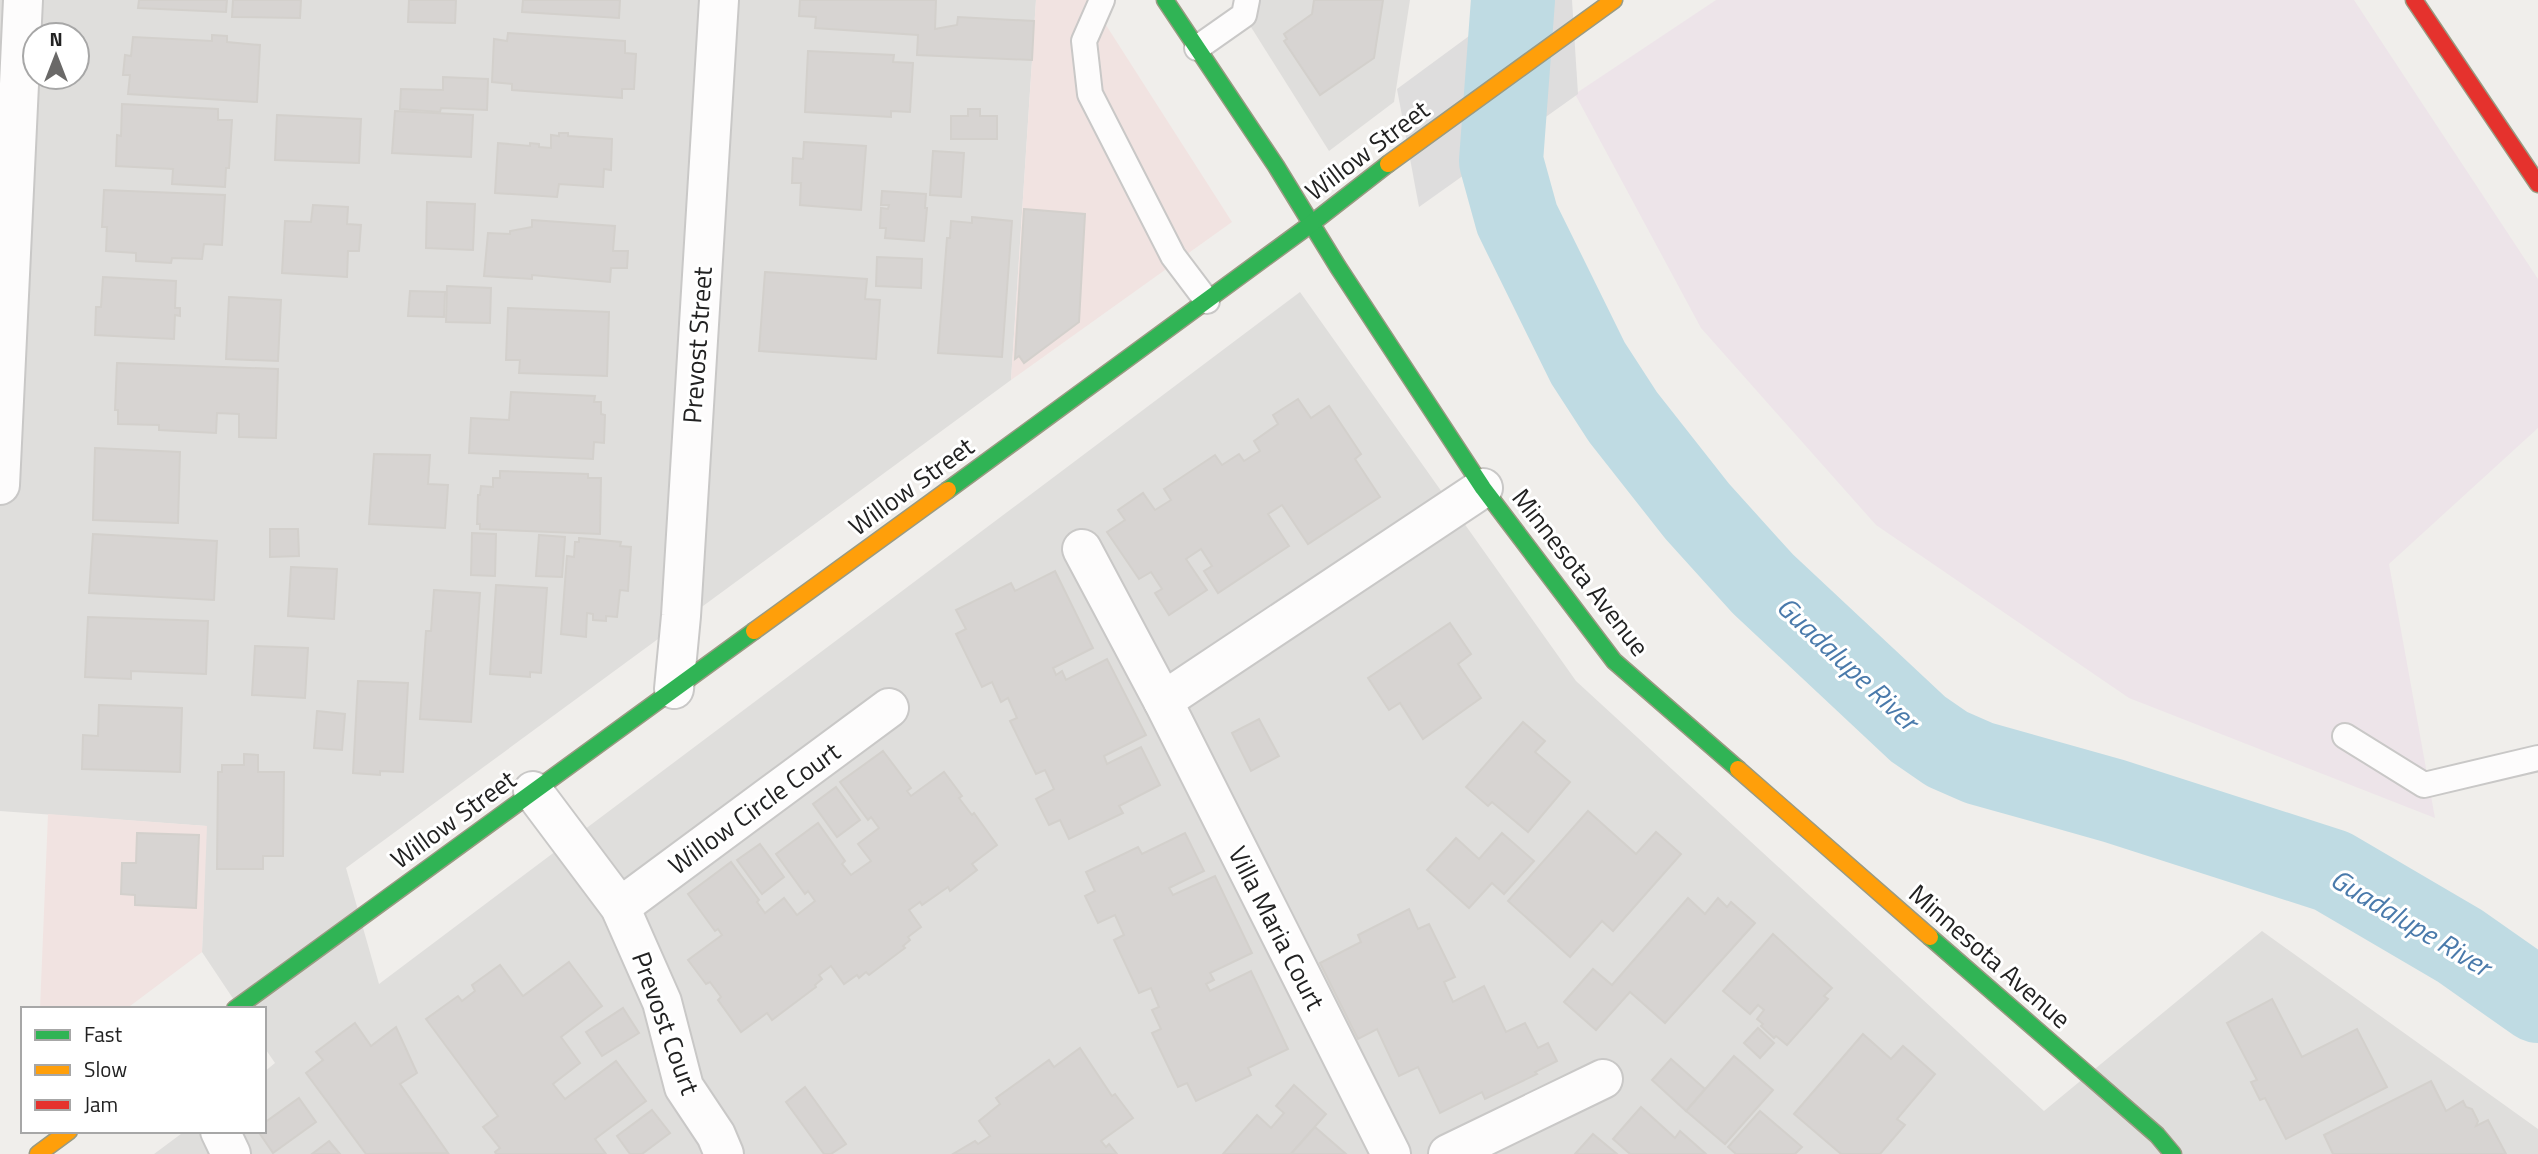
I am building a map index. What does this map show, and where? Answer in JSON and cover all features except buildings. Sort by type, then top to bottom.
[{"type":"main road","name":"Minnesota Avenue","points":[[1165,0],[1483,488],[1614,660],[2157,1135],[2173,1154]]},
{"type":"main road","name":"Willow Street","points":[[238,1007],[1207,301],[1408,148],[1614,0]]},
{"type":"main road","points":[[2414,0],[2538,184]]},
{"type":"main road","points":[[38,1154],[66,1133]]},
{"type":"street","points":[[0,485],[23,0]]},
{"type":"street","name":"Prevost Street","points":[[674,689],[681,616],[719,0]]},
{"type":"street","points":[[1163,701],[1483,488]]},
{"type":"street","name":"Villa Maria Court","points":[[1082,549],[1163,701],[1391,1154]]},
{"type":"street","name":"Willow Circle Court","points":[[620,907],[888,708]]},
{"type":"street","name":"Prevost Court","points":[[533,791],[620,907],[662,1002],[684,1087],[716,1135],[724,1154]]},
{"type":"street","points":[[1448,1154],[1603,1079]]},
{"type":"street","points":[[221,1133],[231,1154]]},
{"type":"lane","points":[[1102,0],[1084,41],[1090,94],[1173,256],[1207,301]]},
{"type":"lane","points":[[1197,48],[1244,15],[1247,0]]},
{"type":"lane","points":[[2345,736],[2424,785],[2538,758]]},
{"type":"shaded area","points":[[0,0],[1036,0],[1011,380],[346,868],[379,984],[1300,292],[1576,681],[2044,1111],[2262,931],[2538,1129],[2538,1154],[154,1154],[182,1133],[266,1133],[266,1070],[275,1063],[266,1050],[266,1007],[239,1007],[202,952],[206,826],[0,811]]},
{"type":"shaded area","points":[[1036,0],[1090,0],[1232,222],[1011,380]]},
{"type":"shaded area","points":[[1234,0],[1410,0],[1394,102],[1329,151]]},
{"type":"shaded area","points":[[1716,0],[2354,0],[2538,279],[2538,428],[2389,564],[2435,818],[2129,698],[1876,525],[1701,328],[1575,94]]},
{"type":"shaded area","points":[[48,814],[207,826],[202,952],[129,1007],[40,1007]]},
{"type":"pier","points":[[1518,0],[1572,0],[1578,94],[1419,207],[1397,89]]},
{"type":"waterway","name":"Guadalupe River","points":[[1513,0],[1501,161],[1517,219],[1588,363],[1623,417],[1697,511],[1763,584],[1918,729],[1947,749],[1979,763],[2114,801],[2332,871],[2460,946],[2538,1001]]},
{"type":"traffic: fast","points":[[1165,0],[1276,166],[1338,267],[1483,488],[1614,661],[1738,769]]},
{"type":"traffic: fast","points":[[948,490],[1311,224],[1388,164]]},
{"type":"traffic: fast","points":[[238,1007],[754,631]]},
{"type":"traffic: fast","points":[[1930,937],[2157,1135],[2173,1154]]},
{"type":"traffic: slow","points":[[1388,164],[1614,0]]},
{"type":"traffic: slow","points":[[754,631],[948,490]]},
{"type":"traffic: slow","points":[[1738,769],[1930,937]]},
{"type":"traffic: slow","points":[[38,1154],[66,1133]]},
{"type":"traffic: jam","points":[[2414,0],[2538,184]]}]
